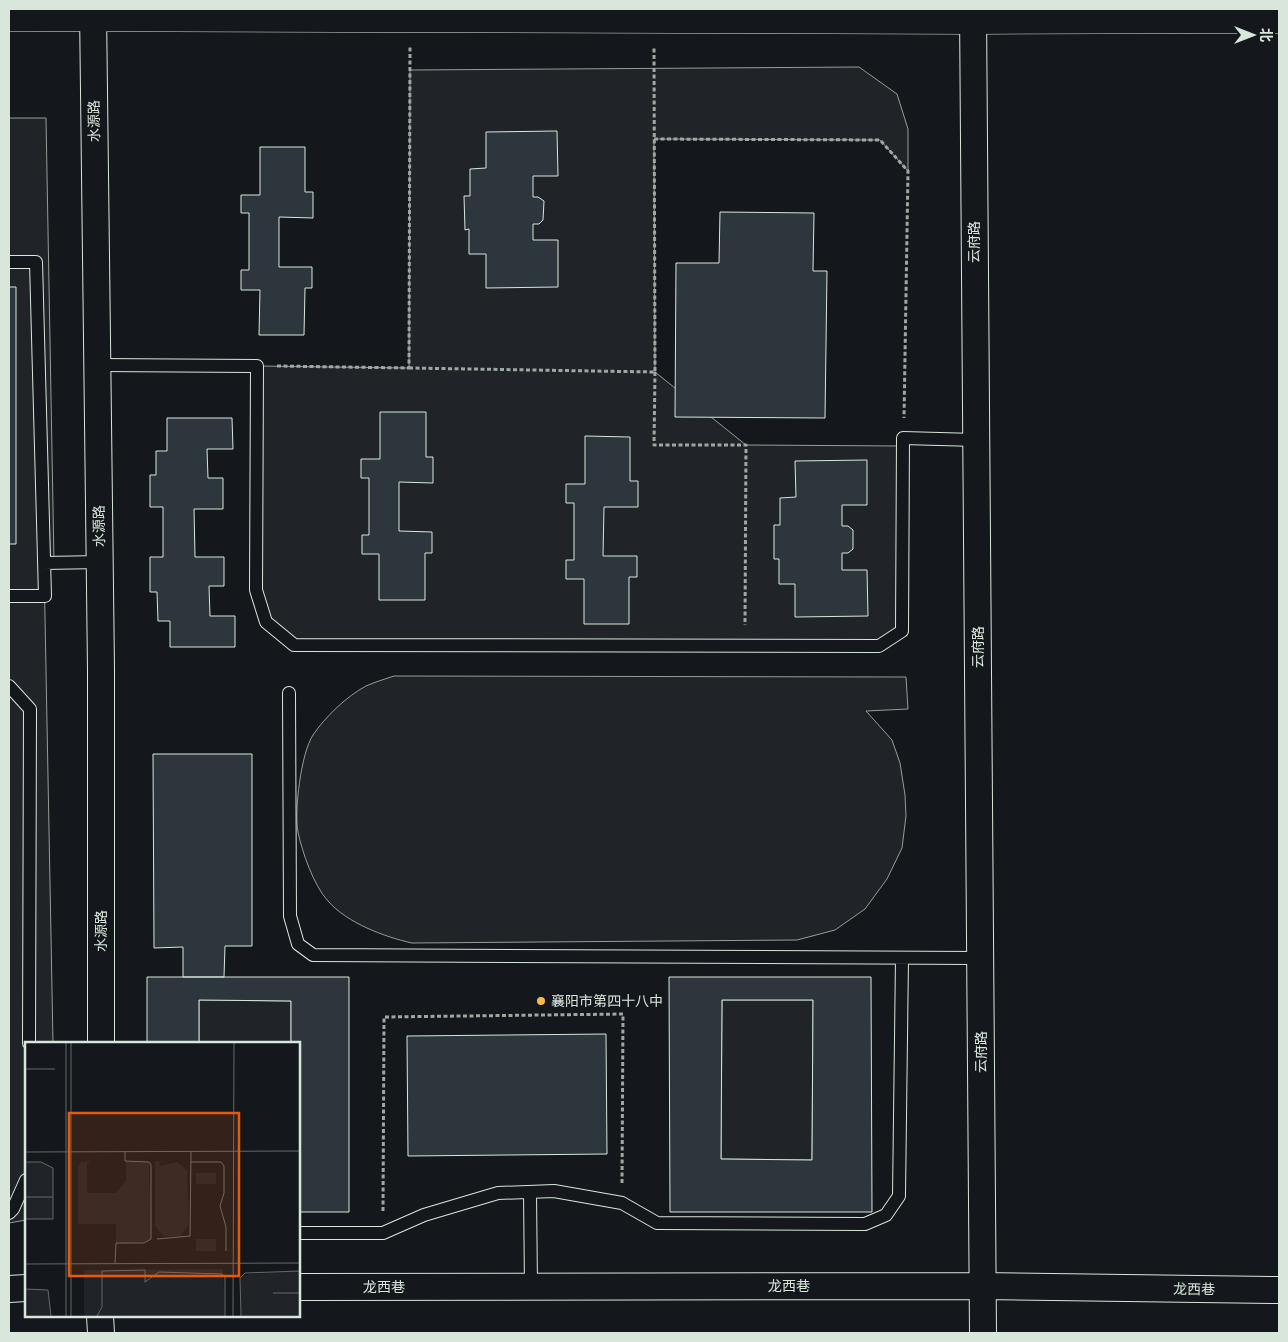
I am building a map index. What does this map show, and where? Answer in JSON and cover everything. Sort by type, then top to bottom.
[{"type":"street","points":[[9,17],[93,13],[410,18],[654,19],[973,14],[1279,18]]},
{"type":"street","name":"水源路","points":[[93,13],[101,670],[101,1042]]},
{"type":"street","name":"云府路","points":[[973,14],[983,1333]]},
{"type":"street","name":"龙西巷","points":[[300,1287],[983,1286],[1279,1290]]},
{"type":"street","points":[[9,1289],[25,1288]]},
{"type":"street","points":[[100,1317],[100,1333]]},
{"type":"lane","points":[[9,262],[36,262],[45,596],[9,596]]},
{"type":"lane","points":[[97,365],[257,366],[256,590],[266,622],[294,645],[879,646],[902,631],[903,438],[976,440]]},
{"type":"lane","points":[[44,563],[100,562]]},
{"type":"lane","points":[[9,686],[30,709],[29,1042]]},
{"type":"lane","points":[[290,693],[290,916],[298,944],[313,955],[980,958]]},
{"type":"lane","points":[[300,1233],[383,1233],[424,1215],[498,1193],[554,1191],[622,1203],[657,1223],[865,1224],[886,1215],[899,1196],[902,958]]},
{"type":"lane","points":[[9,1213],[13,1209],[25,1182]]},
{"type":"lane","points":[[530,1192],[531,1287]]},
{"type":"path","points":[[409,368],[410,18]]},
{"type":"path","points":[[654,19],[654,444],[746,445],[745,646]]},
{"type":"path","points":[[654,139],[880,140],[908,171],[903,438]]},
{"type":"path","points":[[257,366],[655,372]]},
{"type":"path","points":[[383,1233],[384,1017],[623,1014],[622,1203]]},
{"type":"shaded area","points":[[859,67],[897,94],[908,129],[908,171],[880,140],[654,139],[655,372],[746,445],[903,446],[902,631],[879,646],[294,645],[266,622],[256,590],[257,366],[409,368],[410,70]]},
{"type":"shaded area","points":[[9,118],[46,118],[54,563],[44,563],[53,1042],[25,1042],[25,1220],[9,1223]]},
{"type":"shaded area","points":[[394,676],[906,677],[908,709],[866,711],[892,740],[900,763],[906,816],[902,848],[887,879],[865,909],[835,930],[797,940],[412,943],[390,937],[367,928],[345,916],[323,895],[313,878],[302,849],[298,832],[297,811],[305,755],[309,743],[318,728],[351,695],[369,685]]},
{"type":"shaded area","points":[[199,1000],[291,1001],[291,1042],[199,1042]]},
{"type":"shaded area","points":[[722,1000],[813,1000],[812,1160],[721,1159]]},
{"type":"building","points":[[557,131],[558,176],[533,176],[533,197],[538,197],[544,201],[543,220],[539,224],[533,224],[533,240],[558,240],[558,287],[486,288],[486,254],[469,254],[469,229],[465,230],[464,196],[470,196],[470,169],[486,168],[486,132]]},
{"type":"building","points":[[260,147],[305,147],[305,192],[313,192],[313,218],[279,217],[279,267],[312,267],[312,288],[305,288],[304,335],[259,335],[260,290],[241,290],[241,270],[249,270],[249,213],[241,213],[241,195],[260,195]]},
{"type":"building","points":[[720,212],[814,213],[813,271],[827,271],[825,418],[675,417],[676,263],[719,263]]},
{"type":"building","points":[[9,287],[16,287],[16,544],[9,544]]},
{"type":"building","points":[[380,412],[426,412],[426,457],[433,457],[433,483],[399,482],[399,531],[432,532],[432,553],[425,553],[425,600],[379,600],[379,554],[362,554],[362,535],[369,535],[369,478],[361,478],[361,459],[380,459]]},
{"type":"building","points":[[167,418],[232,418],[233,449],[207,449],[208,478],[223,478],[223,509],[194,509],[195,557],[224,557],[224,586],[209,586],[210,616],[235,616],[235,647],[170,647],[170,621],[158,621],[157,592],[150,592],[150,557],[163,557],[163,507],[150,507],[150,475],[156,475],[156,451],[167,451]]},
{"type":"building","points":[[585,436],[630,437],[630,481],[638,481],[638,507],[604,507],[603,556],[637,556],[637,577],[629,577],[629,624],[584,624],[584,579],[566,579],[566,560],[574,560],[574,503],[566,503],[566,484],[585,484]]},
{"type":"building","points":[[867,460],[867,505],[842,505],[842,526],[848,526],[853,530],[853,549],[848,553],[842,553],[842,570],[867,570],[868,616],[795,617],[795,584],[779,584],[779,559],[774,559],[774,525],[780,525],[780,498],[796,497],[795,461]]},
{"type":"building","points":[[153,754],[252,754],[252,946],[225,946],[224,977],[183,977],[183,947],[154,948]]},
{"type":"building","points":[[147,977],[349,977],[349,1212],[300,1212],[300,1042],[291,1042],[291,1001],[199,1000],[199,1042],[147,1042]]},
{"type":"building","points":[[669,977],[871,977],[872,1212],[670,1212]],"holes":[[[722,1000],[813,1000],[812,1160],[721,1159]]]},
{"type":"building","points":[[606,1034],[607,1154],[408,1156],[407,1036]]},
{"type":"place","name":"襄阳市第四十八中","points":[[541,1001]]}]
